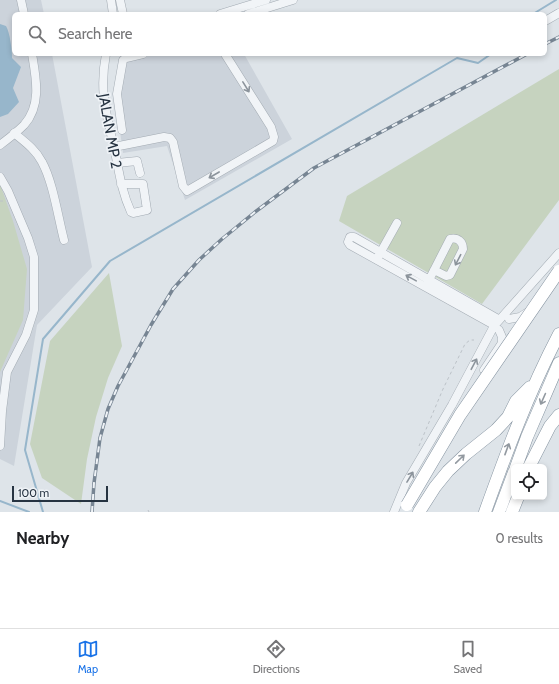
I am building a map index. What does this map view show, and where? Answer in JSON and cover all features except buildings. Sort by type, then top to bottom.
[{"type":"highway","points":[[405,510],[460,415],[559,272]]},
{"type":"highway","points":[[484,512],[512,436],[535,382],[559,334]]},
{"type":"highway","points":[[517,464],[527,437],[559,363]]},
{"type":"highway","points":[[419,512],[435,487],[448,471],[508,418],[516,401],[535,382]]},
{"type":"highway","points":[[531,464],[550,426],[559,415]]},
{"type":"highway","points":[[499,512],[511,480]]},
{"type":"highway","points":[[512,512],[517,500]]},
{"type":"street","points":[[21,0],[24,12]]},
{"type":"street","points":[[111,0],[113,12]]},
{"type":"street","points":[[120,0],[123,12]]},
{"type":"street","points":[[227,12],[266,0]]},
{"type":"street","points":[[254,12],[293,0]]},
{"type":"street","points":[[547,20],[559,13]]},
{"type":"street","points":[[0,145],[24,124],[32,112],[37,92],[32,56]]},
{"type":"street","name":"JALAN MP 2","points":[[106,56],[102,86],[105,110],[114,147],[120,184]]},
{"type":"street","points":[[122,130],[117,94],[123,60],[134,56]]},
{"type":"street","points":[[114,147],[164,137],[170,138],[173,142],[183,186],[187,191],[273,141],[274,137],[271,128],[226,56]]},
{"type":"street","points":[[14,133],[34,151],[42,161],[48,174],[64,240]]},
{"type":"street","points":[[117,163],[137,162],[140,174]]},
{"type":"street","points":[[0,177],[8,191],[28,238],[34,257],[34,310],[26,335],[7,372],[2,411],[0,446]]},
{"type":"street","points":[[397,223],[378,256],[427,283],[497,325],[502,337],[502,343],[448,427],[418,478],[405,510]]},
{"type":"street","points":[[427,283],[450,239],[458,239],[461,242],[463,249],[450,275],[446,276],[434,270]]},
{"type":"street","points":[[394,512],[402,489],[452,405],[494,326],[559,253]]},
{"type":"street","points":[[509,319],[520,317],[529,311],[559,279]]},
{"type":"path","points":[[417,451],[465,344],[470,340],[474,340]]},
{"type":"shaded area","points":[[0,0],[41,0],[44,12],[12,12],[12,56],[52,56],[92,267],[37,325],[14,466],[0,459]]},
{"type":"shaded area","points":[[122,56],[245,56],[292,139],[185,200],[167,146],[123,153],[115,95]]},
{"type":"green space","points":[[559,69],[559,200],[482,304],[339,221],[347,196]]},
{"type":"green space","points":[[0,184],[27,269],[23,320],[0,372]]},
{"type":"green space","points":[[109,273],[122,346],[108,378],[96,417],[87,459],[81,504],[42,478],[30,444],[50,341]]},
{"type":"water","points":[[0,24],[6,26],[10,37],[12,58],[21,67],[13,88],[19,102],[8,114],[0,117]]},
{"type":"waterway","points":[[536,12],[556,0]]},
{"type":"waterway","points":[[43,512],[25,450],[43,339],[110,261],[457,58],[478,63],[488,56]]},
{"type":"waterway","points":[[0,501],[29,512]]},
{"type":"railway","points":[[547,43],[559,37]]},
{"type":"railway","points":[[92,512],[100,438],[108,409],[118,386],[151,325],[173,289],[199,260],[255,212],[314,168],[523,56]]}]
